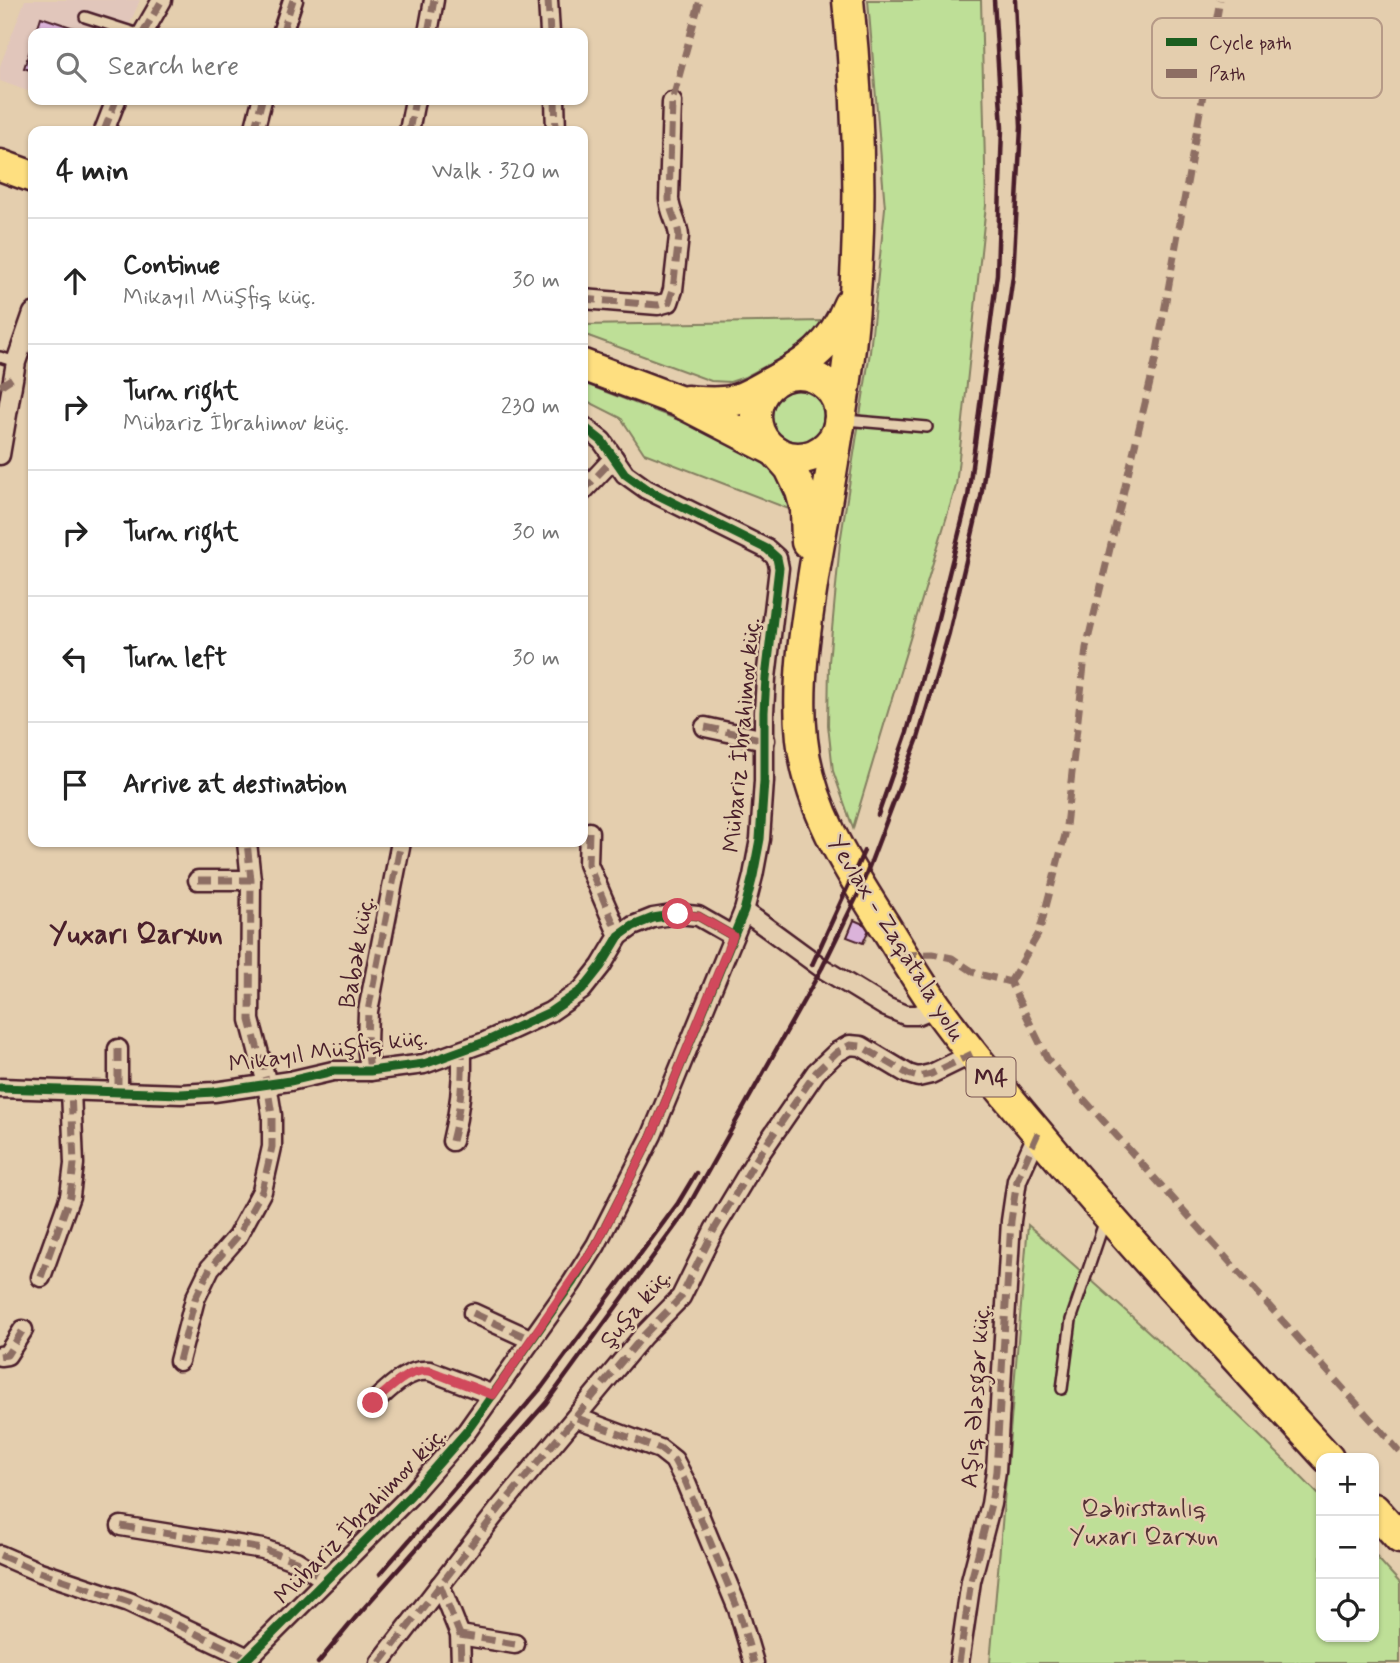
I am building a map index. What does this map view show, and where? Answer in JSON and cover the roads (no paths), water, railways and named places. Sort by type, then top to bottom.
[{"type":"highway","points":[[806,623],[840,420],[850,352],[855,290],[859,225],[858,155],[848,0]]},
{"type":"highway","points":[[0,165],[28,175]]},
{"type":"highway","points":[[676,400],[718,403],[734,400],[807,362],[831,339],[855,290]]},
{"type":"highway","points":[[588,367],[676,400],[775,451],[793,457],[811,455],[827,446],[838,429],[838,402],[834,393],[820,380],[803,374],[776,380],[769,385],[759,401],[756,419],[762,437],[775,451],[790,468],[796,478],[806,509],[806,623]]},
{"type":"highway","name":"Yevlax - Zaqatala yolu","points":[[806,623],[802,739],[808,776],[821,814],[861,888],[937,1007],[972,1054],[1107,1215],[1323,1453]]},
{"type":"highway","points":[[1379,1515],[1400,1538]]},
{"type":"street","points":[[146,28],[162,0]]},
{"type":"street","points":[[284,28],[293,0]]},
{"type":"street","points":[[429,28],[434,0]]},
{"type":"street","points":[[548,0],[551,28]]},
{"type":"street","points":[[588,299],[658,305],[670,302],[678,236],[678,228],[670,212],[669,199],[672,102]]},
{"type":"street","points":[[105,126],[114,105]]},
{"type":"street","points":[[255,126],[261,105]]},
{"type":"street","points":[[410,126],[414,105]]},
{"type":"street","points":[[555,105],[556,126]]},
{"type":"street","points":[[0,455],[8,370],[28,324]]},
{"type":"street","name":"Mübariz İbrahimov küç.","points":[[245,1661],[410,1496],[467,1431],[596,1245],[652,1135],[744,911],[760,839],[764,712],[778,594],[777,558],[767,549],[646,489],[625,474],[603,441],[588,430]]},
{"type":"street","points":[[588,486],[614,458]]},
{"type":"street","points":[[705,727],[765,740]]},
{"type":"street","points":[[589,832],[588,864],[619,936],[633,926],[678,914],[698,916],[733,936]]},
{"type":"street","points":[[179,1361],[195,1299],[210,1268],[237,1237],[262,1191],[272,1147],[272,1115],[267,1084],[250,1020],[251,880],[248,847]]},
{"type":"street","name":"Babək küç.","points":[[370,1071],[368,1011],[400,847]]},
{"type":"street","points":[[198,880],[251,880]]},
{"type":"street","points":[[744,911],[822,968],[886,1007],[905,1015],[917,1015],[937,1007]]},
{"type":"street","name":"Mikayıl Müşfiq küç.","points":[[0,1088],[181,1094],[214,1092],[334,1071],[370,1071],[425,1064],[462,1051],[550,1012],[582,990],[601,966],[619,936]]},
{"type":"street","name":"Şuşa küç.","points":[[380,1663],[499,1509],[643,1336],[681,1297],[714,1230],[759,1154],[816,1072],[837,1052],[849,1045],[861,1046],[908,1074],[918,1077],[931,1074],[972,1054]]},
{"type":"street","points":[[118,1049],[118,1091]]},
{"type":"street","points":[[452,1141],[460,1111],[463,1084],[462,1051]]},
{"type":"street","points":[[41,1277],[71,1196],[74,1164],[71,1090]]},
{"type":"street","name":"Aşıq Ələsgər küç.","points":[[959,1663],[971,1581],[991,1504],[996,1471],[1011,1221],[1017,1180],[1038,1133]]},
{"type":"street","points":[[473,1313],[532,1340]]},
{"type":"street","points":[[0,1356],[7,1355],[23,1330]]},
{"type":"street","points":[[373,1403],[408,1374],[419,1370],[430,1371],[493,1395]]},
{"type":"street","points":[[577,1418],[660,1449],[674,1460],[738,1609],[754,1663]]},
{"type":"street","points":[[121,1526],[263,1549],[296,1561],[326,1580]]},
{"type":"street","points":[[0,1555],[37,1571],[129,1602],[245,1661]]},
{"type":"street","points":[[440,1585],[460,1635],[461,1663]]},
{"type":"street","points":[[460,1635],[515,1643]]},
{"type":"lane","points":[[85,17],[119,28]]},
{"type":"lane","points":[[840,420],[927,427]]},
{"type":"lane","points":[[1062,1389],[1071,1320],[1107,1215]]},
{"type":"railway","points":[[878,815],[907,732],[968,497],[997,274],[1002,128],[994,0]]},
{"type":"railway","points":[[318,1663],[546,1403],[684,1214],[822,968],[861,888],[918,738],[949,633],[981,497],[1013,276],[1021,127],[1015,0]]},
{"type":"railway","points":[[812,965],[864,851]]},
{"type":"railway","points":[[380,1574],[542,1387],[678,1203],[696,1173]]},
{"type":"district","name":"Yuxarı Qarxun","points":[[136,933]]},
{"type":"park label","name":"Qəbirstanlıq Yuxarı Qarxun","points":[[1144,1522]]}]
